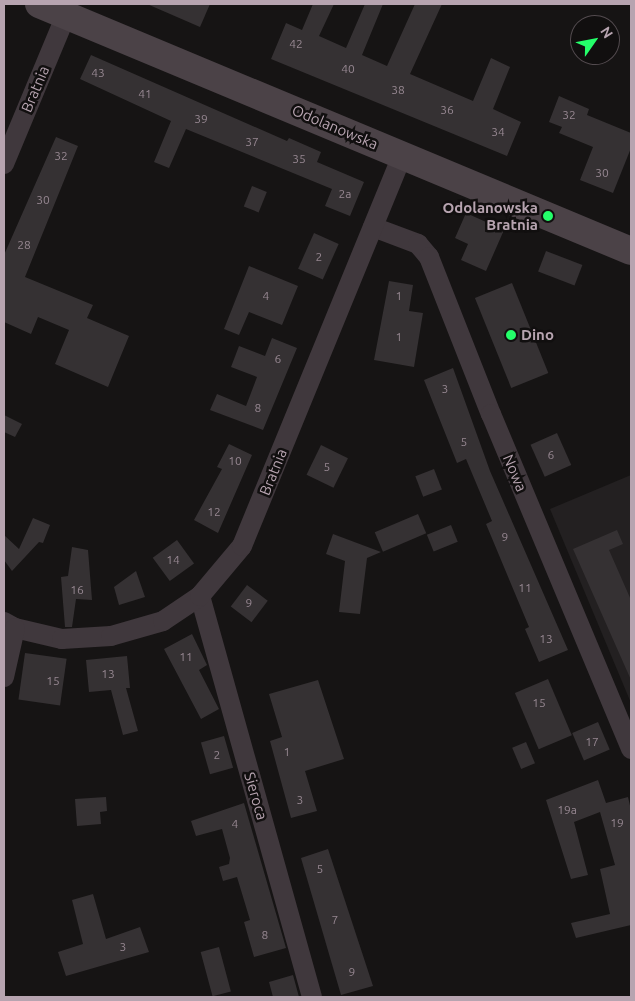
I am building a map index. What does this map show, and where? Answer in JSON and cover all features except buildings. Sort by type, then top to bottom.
[{"type":"main road","name":"Odolanowska","points":[[39,4],[631,251]]},
{"type":"street","name":"Bratnia","points":[[4,164],[66,15]]},
{"type":"street","name":"Bratnia","points":[[4,677],[9,625],[62,639],[111,636],[163,621],[200,596],[242,546],[402,155]]},
{"type":"street","name":"Nowa","points":[[373,226],[418,244],[429,257],[491,414],[631,748]]},
{"type":"street","name":"Sieroca","points":[[200,596],[312,997]]},
{"type":"shaded area","points":[[631,475],[631,703],[550,509]]},
{"type":"place","name":"Odolanowska Bratnia","points":[[548,216]]},
{"type":"place","name":"Dino","points":[[511,335]]}]
